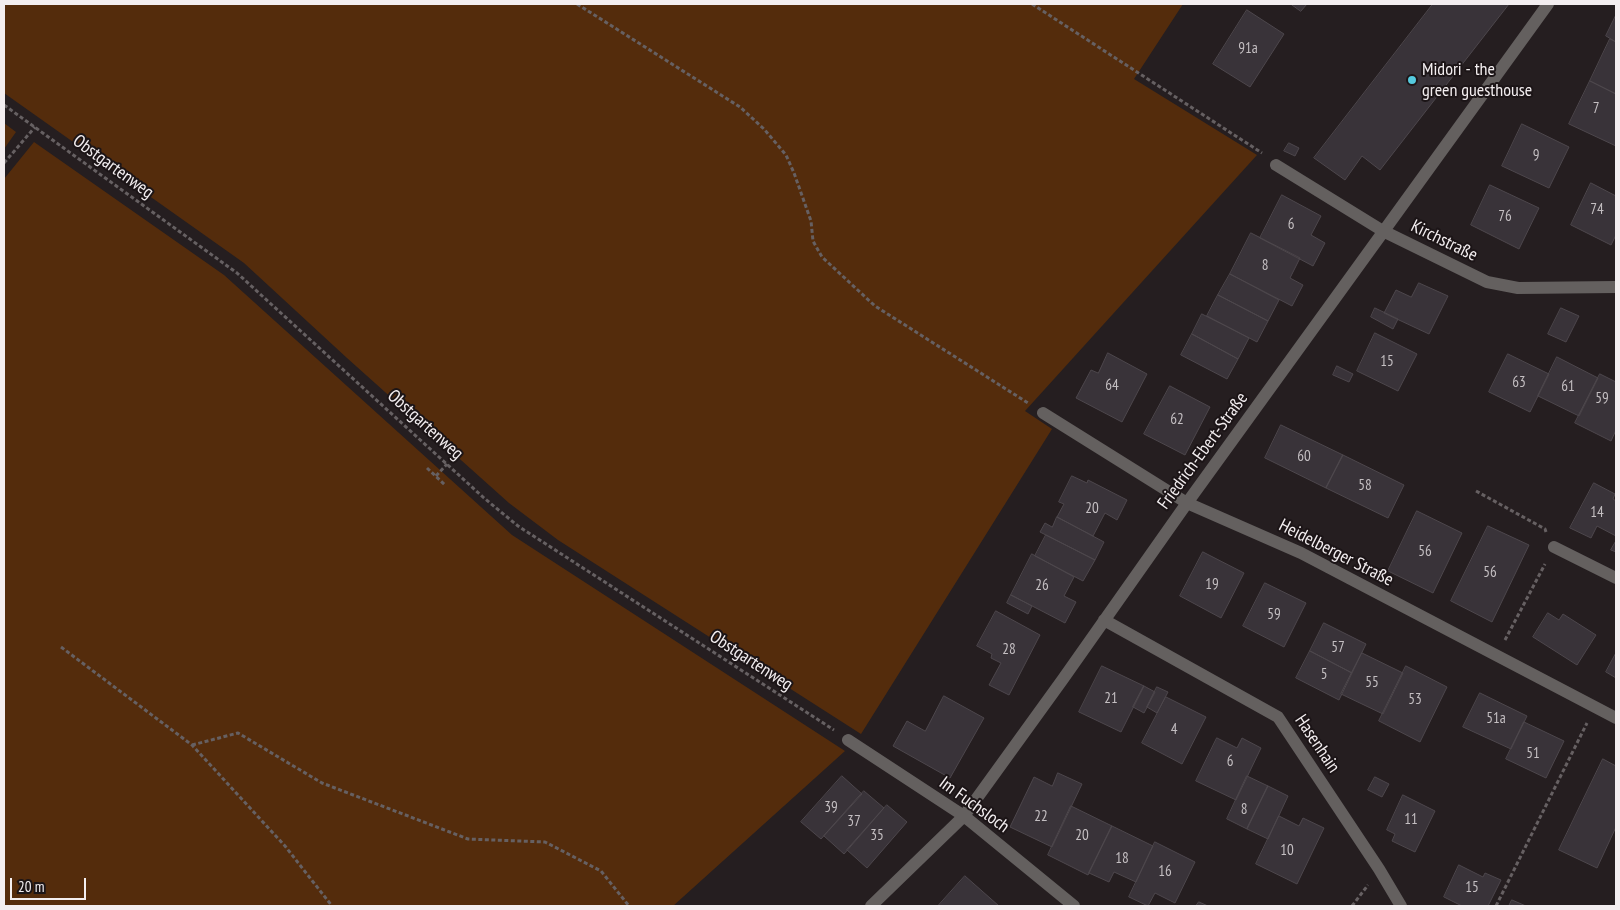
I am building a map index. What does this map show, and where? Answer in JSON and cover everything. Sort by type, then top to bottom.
[{"type":"street","name":"Friedrich-Ebert-Straße","points":[[871,906],[964,816],[1187,503],[1548,4]]},
{"type":"street","name":"Kirchstraße","points":[[1276,165],[1383,231],[1487,282],[1518,288],[1616,287]]},
{"type":"street","name":"Heidelberger Straße","points":[[1043,413],[1187,503],[1300,553],[1616,718]]},
{"type":"street","points":[[1554,547],[1616,578]]},
{"type":"street","name":"Hasenhain","points":[[1104,620],[1278,717],[1380,869],[1401,906]]},
{"type":"street","name":"Im Fuchsloch","points":[[848,740],[964,816],[1074,906]]},
{"type":"path","points":[[577,4],[740,108],[764,129],[786,155],[811,221],[813,241],[822,258],[875,306],[1043,413]]},
{"type":"path","points":[[1032,4],[1262,152],[1276,165]]},
{"type":"path","name":"Obstgartenweg","points":[[4,105],[238,274],[518,526],[848,740]]},
{"type":"path","points":[[4,163],[35,128]]},
{"type":"path","points":[[435,476],[447,464]]},
{"type":"path","points":[[427,468],[444,485]]},
{"type":"path","points":[[1476,491],[1545,529],[1554,547],[1498,656]]},
{"type":"path","points":[[61,647],[192,745],[285,846],[332,906]]},
{"type":"path","points":[[1496,906],[1595,707]]},
{"type":"path","points":[[192,745],[238,733],[322,783],[468,839],[545,842],[601,871],[629,906]]},
{"type":"shaded area","points":[[4,4],[1183,4],[1134,79],[1257,155],[1025,411],[1052,429],[861,734],[558,540],[509,503],[244,263],[4,93]]},
{"type":"shaded area","points":[[4,123],[16,132],[4,149]]},
{"type":"shaded area","points":[[34,142],[224,275],[512,535],[845,751],[673,906],[4,906],[4,179]]},
{"type":"building","points":[[1291,4],[1307,4],[1301,11]]},
{"type":"building","name":"Midori - the green guesthouse","points":[[1433,4],[1509,4],[1380,170],[1362,156],[1345,180],[1314,158]]},
{"type":"building","points":[[1247,10],[1284,34],[1250,87],[1213,64]]},
{"type":"building","points":[[1616,15],[1616,42],[1606,36]]},
{"type":"building","points":[[1610,39],[1616,42],[1616,94],[1590,81]]},
{"type":"building","points":[[1590,81],[1616,94],[1616,146],[1569,124]]},
{"type":"building","points":[[1522,124],[1569,147],[1549,188],[1502,166]]},
{"type":"building","points":[[1289,143],[1299,148],[1295,156],[1284,151]]},
{"type":"building","points":[[1591,183],[1616,196],[1616,235],[1611,245],[1571,225]]},
{"type":"building","points":[[1490,185],[1539,208],[1519,249],[1471,225]]},
{"type":"building","points":[[1282,195],[1321,216],[1311,235],[1325,243],[1313,266],[1260,238]]},
{"type":"building","points":[[1251,233],[1300,258],[1290,278],[1303,285],[1292,306],[1230,274]]},
{"type":"building","points":[[1230,274],[1279,300],[1268,321],[1218,295]]},
{"type":"building","points":[[1419,283],[1448,296],[1429,334],[1384,313],[1396,290],[1411,297]]},
{"type":"building","points":[[1218,295],[1268,321],[1257,342],[1207,316]]},
{"type":"building","points":[[1375,308],[1398,319],[1393,329],[1371,317]]},
{"type":"building","points":[[1561,308],[1579,316],[1566,342],[1548,334]]},
{"type":"building","points":[[1202,314],[1249,338],[1238,359],[1192,334]]},
{"type":"building","points":[[1375,333],[1417,354],[1398,391],[1357,371]]},
{"type":"building","points":[[1192,334],[1238,359],[1227,379],[1181,355]]},
{"type":"building","points":[[1108,353],[1147,374],[1122,422],[1076,398],[1091,370],[1098,373]]},
{"type":"building","points":[[1508,354],[1549,374],[1530,412],[1489,392]]},
{"type":"building","points":[[1557,357],[1598,378],[1579,416],[1538,396]]},
{"type":"building","points":[[1337,366],[1353,374],[1349,382],[1333,375]]},
{"type":"building","points":[[1600,374],[1616,382],[1616,430],[1611,441],[1575,423]]},
{"type":"building","points":[[1170,386],[1210,407],[1185,455],[1144,434]]},
{"type":"building","points":[[1281,425],[1343,455],[1326,488],[1265,458]]},
{"type":"building","points":[[1343,455],[1404,485],[1388,518],[1326,488]]},
{"type":"building","points":[[1072,476],[1087,483],[1088,480],[1127,500],[1117,520],[1105,513],[1093,536],[1057,517],[1064,504],[1059,502]]},
{"type":"building","points":[[1594,483],[1615,494],[1613,499],[1616,501],[1616,536],[1597,526],[1591,538],[1570,528]]},
{"type":"building","points":[[1417,511],[1462,533],[1433,593],[1388,571]]},
{"type":"building","points":[[1057,517],[1104,542],[1095,560],[1040,532],[1045,523],[1052,527]]},
{"type":"building","points":[[1488,526],[1529,545],[1492,622],[1451,601]]},
{"type":"building","points":[[1046,535],[1095,560],[1083,581],[1035,556]]},
{"type":"building","points":[[1616,541],[1616,552],[1611,550]]},
{"type":"building","points":[[1203,552],[1244,573],[1221,618],[1180,596]]},
{"type":"building","points":[[1032,554],[1074,577],[1064,596],[1076,602],[1065,623],[1011,595]]},
{"type":"building","points":[[1265,583],[1306,603],[1284,647],[1243,626]]},
{"type":"building","points":[[1011,595],[1032,606],[1028,614],[1007,603]]},
{"type":"building","points":[[996,611],[1040,635],[1009,695],[989,685],[1001,663],[991,658],[992,654],[977,646]]},
{"type":"building","points":[[1548,613],[1559,620],[1563,614],[1596,635],[1577,665],[1533,637]]},
{"type":"building","points":[[1324,623],[1366,644],[1352,673],[1310,651]]},
{"type":"building","points":[[1310,651],[1352,673],[1339,700],[1296,678]]},
{"type":"building","points":[[1362,653],[1403,673],[1383,714],[1341,694]]},
{"type":"building","points":[[1616,653],[1616,678],[1606,672]]},
{"type":"building","points":[[1102,666],[1144,686],[1121,732],[1079,712]]},
{"type":"building","points":[[1406,666],[1447,687],[1420,742],[1379,721]]},
{"type":"building","points":[[1144,686],[1155,692],[1144,713],[1133,707]]},
{"type":"building","points":[[1157,687],[1168,692],[1157,713],[1147,707]]},
{"type":"building","points":[[1480,693],[1527,716],[1511,749],[1463,727]]},
{"type":"building","points":[[944,696],[984,718],[950,778],[893,746],[907,721],[925,731]]},
{"type":"building","points":[[1166,697],[1206,717],[1182,764],[1142,743]]},
{"type":"building","points":[[1524,722],[1564,741],[1546,778],[1506,759]]},
{"type":"building","points":[[1217,738],[1237,748],[1242,738],[1261,748],[1236,800],[1196,781]]},
{"type":"building","points":[[1603,759],[1616,766],[1616,827],[1597,868],[1559,850]]},
{"type":"building","points":[[1058,773],[1082,784],[1052,847],[1010,827],[1034,777],[1052,786]]},
{"type":"building","points":[[842,776],[862,794],[821,839],[801,822]]},
{"type":"building","points":[[1247,776],[1268,786],[1247,829],[1227,819]]},
{"type":"building","points":[[1375,777],[1389,784],[1382,797],[1368,790]]},
{"type":"building","points":[[1268,786],[1288,796],[1268,839],[1247,829]]},
{"type":"building","points":[[864,791],[884,808],[844,854],[824,836]]},
{"type":"building","points":[[1403,795],[1435,811],[1415,852],[1392,841],[1395,834],[1387,830]]},
{"type":"building","points":[[887,805],[907,822],[867,868],[847,850]]},
{"type":"building","points":[[1071,806],[1112,826],[1088,875],[1048,855]]},
{"type":"building","points":[[1279,816],[1299,826],[1303,818],[1324,828],[1297,884],[1256,864]]},
{"type":"building","points":[[1112,826],[1153,846],[1136,882],[1114,872],[1109,882],[1089,873]]},
{"type":"building","points":[[1155,842],[1195,862],[1175,903],[1155,893],[1148,906],[1129,897]]},
{"type":"building","points":[[1459,865],[1483,877],[1485,873],[1501,880],[1488,906],[1462,906],[1444,897]]},
{"type":"building","points":[[965,876],[999,906],[938,906]]},
{"type":"building","points":[[1512,900],[1526,906],[1509,906]]},
{"type":"building","points":[[1199,902],[1208,906],[1196,906]]},
{"type":"place","name":"Midori - the green guesthouse","points":[[1412,80]]}]
